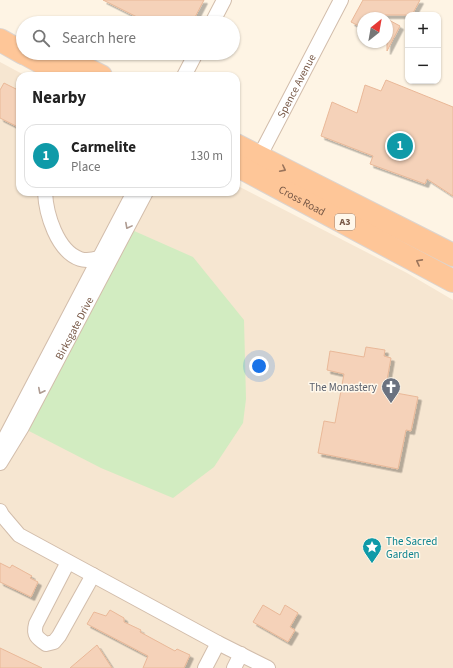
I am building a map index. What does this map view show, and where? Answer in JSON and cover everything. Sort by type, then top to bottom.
[{"type":"highway","points":[[0,26],[16,34]]},
{"type":"highway","points":[[0,40],[16,49]]},
{"type":"highway","points":[[36,60],[59,72]]},
{"type":"highway","points":[[68,60],[91,72]]},
{"type":"highway","name":"Cross Road","points":[[240,152],[249,165],[453,280]]},
{"type":"highway","name":"Cross Road","points":[[249,165],[453,254]]},
{"type":"street","points":[[216,16],[224,0]]},
{"type":"street","name":"Spence Avenue","points":[[249,165],[341,0]]},
{"type":"street","points":[[186,72],[192,60]]},
{"type":"street","points":[[45,196],[45,203],[54,230],[70,254],[80,259],[88,260],[99,258]]},
{"type":"street","name":"Birksgate Drive","points":[[0,448],[132,196]]},
{"type":"street","name":"Birksgate Drive","points":[[0,463],[22,427],[144,196]]},
{"type":"street","points":[[0,511],[19,535],[218,643],[268,668]]},
{"type":"street","points":[[68,562],[34,630],[38,639],[46,644],[54,642],[59,636],[93,575]]},
{"type":"street","points":[[205,668],[218,643]]},
{"type":"street","points":[[234,668],[241,654]]},
{"type":"shaded area","points":[[0,62],[19,72],[16,72],[16,196],[240,196],[240,187],[407,273],[453,300],[453,668],[0,668]]},
{"type":"green space","points":[[132,230],[193,257],[244,320],[246,399],[243,423],[214,467],[173,498],[101,468],[27,430]]},
{"type":"building","points":[[103,0],[204,0],[196,16],[135,16]]},
{"type":"building","points":[[363,0],[420,0],[414,12],[405,12],[405,15],[393,15],[393,12],[357,12],[357,25],[351,22]]},
{"type":"building","points":[[393,22],[400,26],[393,39]]},
{"type":"building","points":[[386,80],[453,107],[453,196],[427,179],[425,184],[370,164],[373,156],[321,136],[332,102],[357,113],[365,85],[381,91]]},
{"type":"building","points":[[4,83],[16,89],[16,126],[0,118],[0,90]]},
{"type":"building","points":[[366,347],[385,350],[384,356],[391,358],[385,391],[418,397],[411,431],[406,430],[398,469],[318,453],[324,421],[335,423],[344,374],[327,370],[330,351],[364,357]]},
{"type":"building","points":[[0,563],[10,568],[12,565],[32,576],[30,578],[38,582],[31,597],[0,582]]},
{"type":"building","points":[[263,605],[280,615],[285,605],[298,613],[290,627],[295,630],[288,642],[253,622]]},
{"type":"building","points":[[110,610],[124,618],[124,622],[141,630],[140,632],[175,651],[177,649],[190,655],[184,668],[143,668],[148,656],[87,624],[94,612],[106,616]]},
{"type":"building","points":[[97,645],[112,668],[70,668]]},
{"type":"building","points":[[0,648],[42,668],[0,668]]},
{"type":"place","name":"Carmelite","points":[[400,146]]},
{"type":"place","name":"The Monastery","points":[[391,404]]},
{"type":"place","name":"The Sacred Garden","points":[[372,564]]}]
